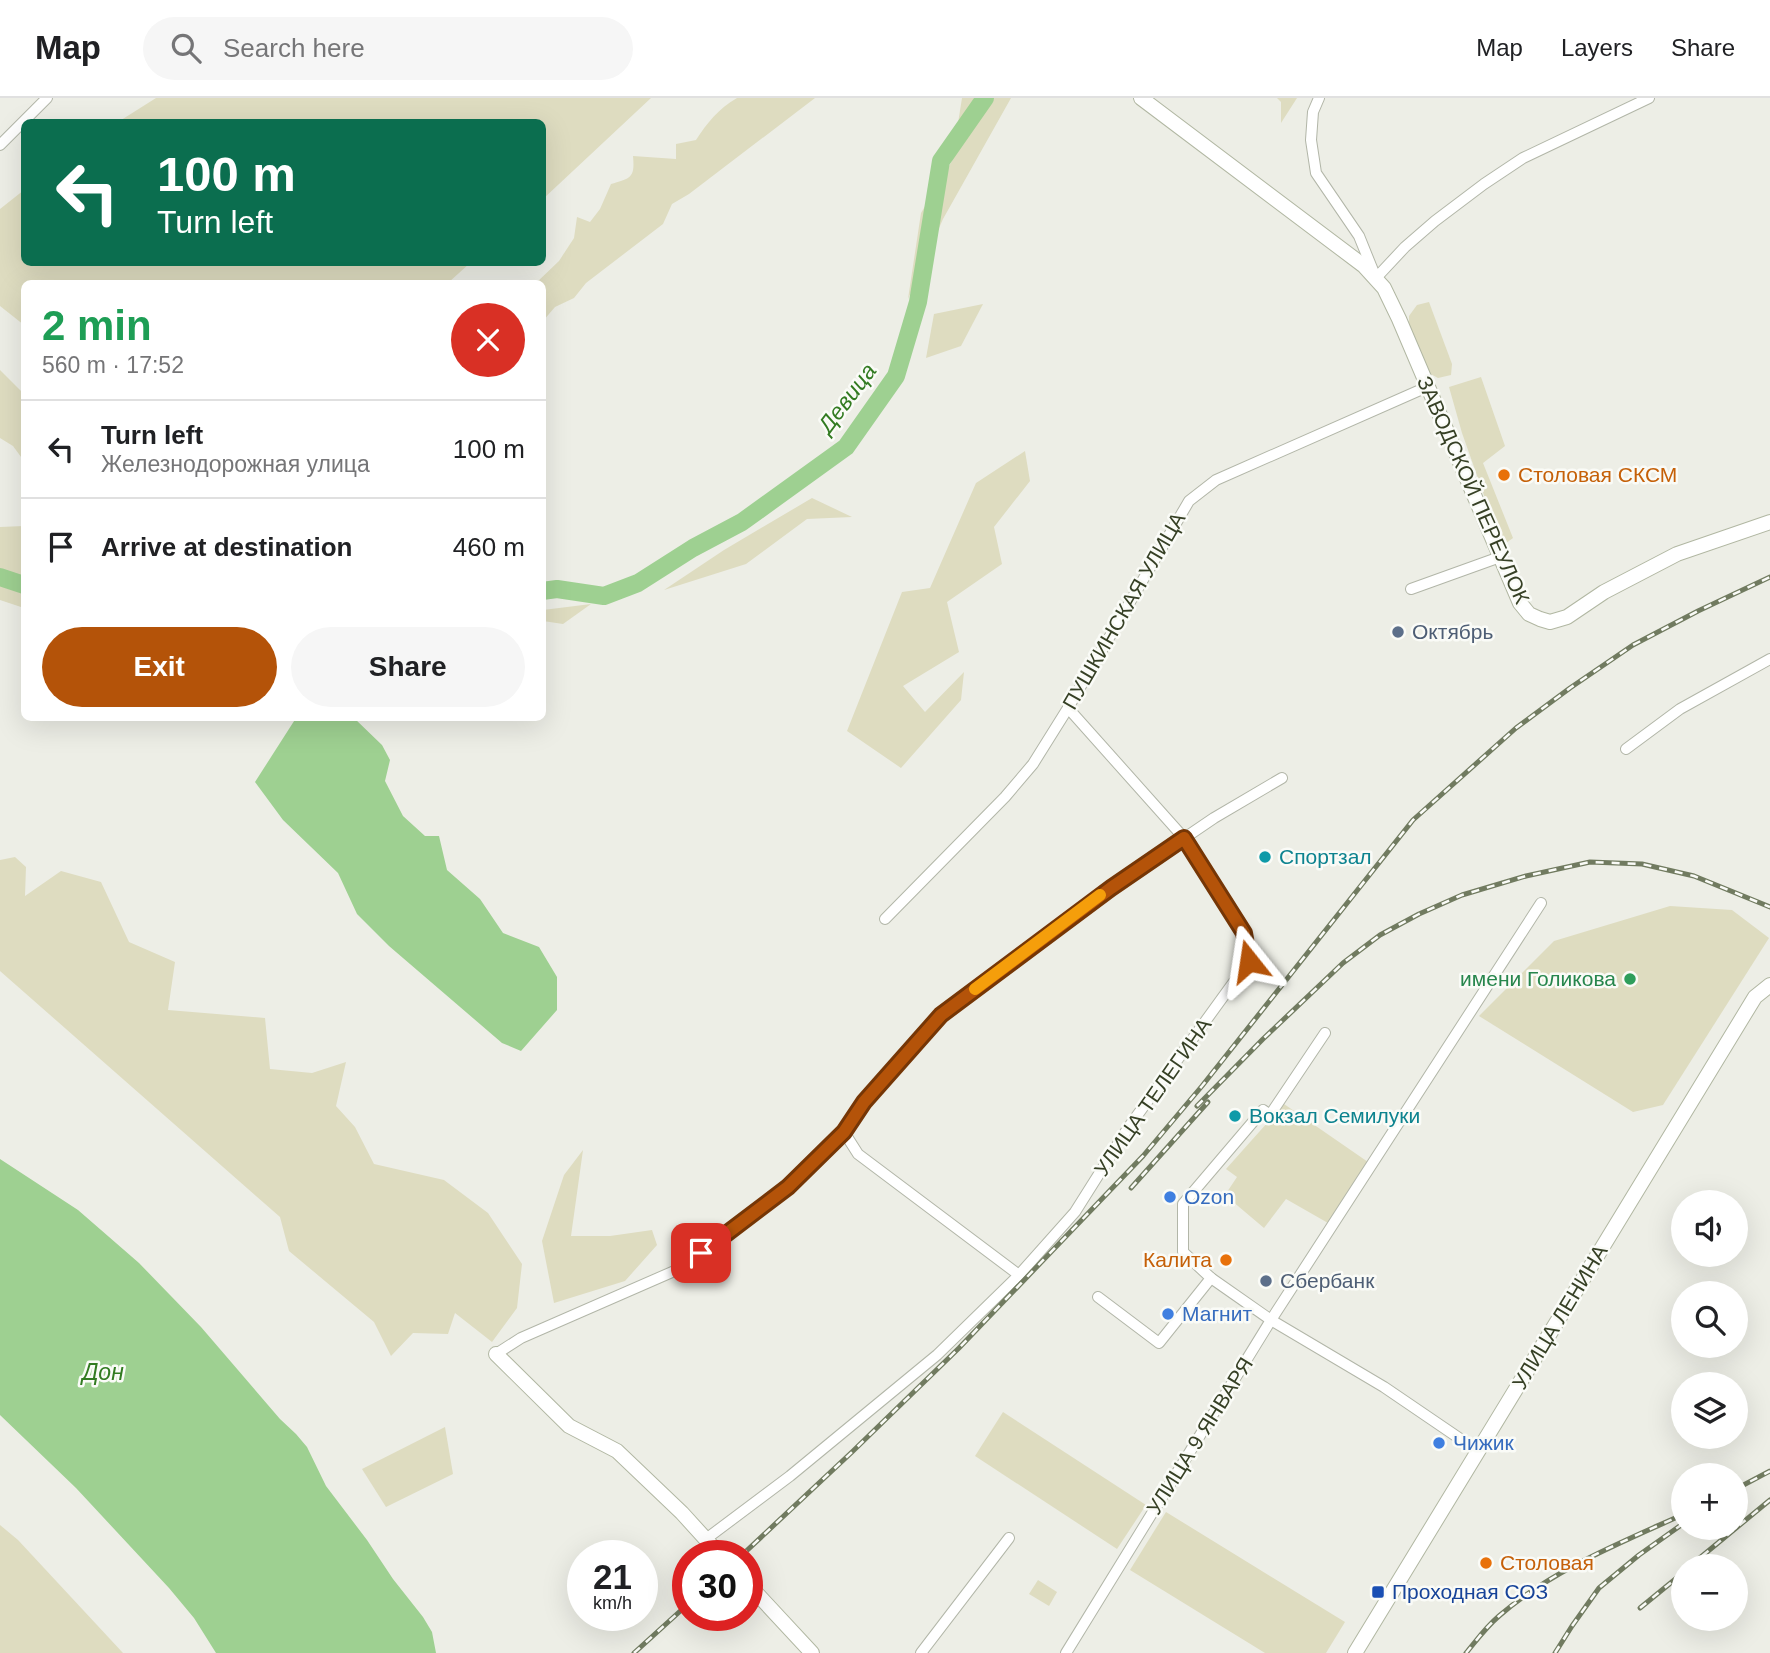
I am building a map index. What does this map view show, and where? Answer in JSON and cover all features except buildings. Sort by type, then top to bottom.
[{"type":"street","points":[[26,119],[47,98]]},
{"type":"street","name":"ЗАВОДСКОЙ ПЕРЕУЛОК","points":[[1141,98],[1364,266],[1384,288],[1520,603],[1529,614],[1550,622],[1567,617],[1604,592],[1676,554],[1770,522]]},
{"type":"street","points":[[1319,98],[1313,112],[1311,140],[1316,173],[1359,236],[1376,278],[1405,247],[1435,221],[1523,158],[1649,98]]},
{"type":"street","points":[[0,145],[21,124]]},
{"type":"street","name":"ПУШКИНСКАЯ УЛИЦА","points":[[885,919],[1005,797],[1033,764],[1188,501],[1216,480],[1427,387]]},
{"type":"street","points":[[1411,589],[1500,557]]},
{"type":"street","points":[[1626,749],[1680,709],[1770,659]]},
{"type":"street","name":"УЛИЦА ТЕЛЕГИНА","points":[[706,1539],[790,1476],[937,1355],[1019,1275],[1075,1212],[1128,1128],[1249,961],[1244,933],[1184,838],[1068,708]]},
{"type":"street","points":[[706,1539],[617,1451],[569,1426],[496,1354],[522,1338],[679,1269],[788,1187],[844,1132],[864,1102],[941,1015],[1111,888],[1184,838],[1282,778]]},
{"type":"street","name":"УЛИЦА 9 ЯНВАРЯ","points":[[1066,1653],[1272,1320],[1541,903]]},
{"type":"street","name":"УЛИЦА ЛЕНИНА","points":[[1354,1653],[1755,997],[1770,985]]},
{"type":"street","points":[[1325,1034],[1270,1115],[1263,1110],[1183,1204],[1183,1252],[1210,1278],[1272,1320],[1384,1387],[1478,1451]]},
{"type":"street","points":[[844,1132],[859,1154],[1019,1275]]},
{"type":"street","points":[[1098,1297],[1159,1343],[1210,1278]]},
{"type":"street","points":[[921,1653],[1009,1538]]},
{"type":"street","points":[[763,1600],[812,1653]]},
{"type":"shaded area","points":[[156,98],[651,98],[546,196],[546,119],[123,119]]},
{"type":"shaded area","points":[[737,98],[815,98],[672,204],[663,224],[586,283],[574,298],[555,307],[546,318],[546,280],[539,280],[559,261],[574,238],[577,217],[590,222],[600,209],[611,184],[632,173],[633,156],[676,159],[676,144],[696,140],[724,107]]},
{"type":"shaded area","points":[[962,98],[1011,98],[943,219],[908,299],[921,213],[952,161]]},
{"type":"shaded area","points":[[1277,98],[1297,98],[1281,123],[1281,102]]},
{"type":"shaded area","points":[[21,192],[21,266],[467,266],[451,280],[21,280],[21,323],[0,306],[0,209]]},
{"type":"shaded area","points":[[1429,302],[1452,364],[1451,375],[1438,378],[1427,372],[1409,327],[1409,316],[1417,305]]},
{"type":"shaded area","points":[[983,304],[961,346],[926,358],[934,314]]},
{"type":"shaded area","points":[[0,370],[21,391],[21,457],[13,446],[0,438]]},
{"type":"shaded area","points":[[1481,377],[1505,446],[1483,463],[1513,538],[1502,546],[1462,433],[1449,387]]},
{"type":"shaded area","points":[[1025,451],[1030,481],[994,527],[1002,564],[947,602],[959,652],[903,686],[925,712],[964,672],[961,700],[901,768],[847,731],[902,592],[930,588],[976,483]]},
{"type":"shaded area","points":[[812,498],[852,517],[807,519],[746,564],[664,590],[724,550]]},
{"type":"shaded area","points":[[21,526],[21,607],[0,600],[0,527]]},
{"type":"shaded area","points":[[591,604],[563,624],[546,621],[546,610]]},
{"type":"shaded area","points":[[15,857],[26,867],[25,896],[61,871],[101,882],[129,942],[175,962],[168,1010],[265,1018],[270,1069],[312,1073],[346,1062],[336,1106],[355,1127],[374,1164],[444,1180],[488,1213],[522,1264],[517,1308],[492,1342],[455,1313],[448,1334],[413,1333],[391,1356],[374,1322],[289,1251],[280,1217],[0,971],[0,860]]},
{"type":"shaded area","name":"имени Голикова","points":[[1670,906],[1732,910],[1769,938],[1663,1105],[1633,1112],[1479,1016],[1554,941]]},
{"type":"shaded area","points":[[1284,1104],[1368,1162],[1328,1223],[1286,1199],[1264,1228],[1225,1195],[1237,1177],[1226,1169]]},
{"type":"shaded area","points":[[583,1150],[571,1236],[610,1236],[652,1230],[657,1245],[625,1281],[554,1303],[542,1241],[564,1175]]},
{"type":"shaded area","points":[[1003,1412],[1146,1505],[1117,1549],[975,1456]]},
{"type":"shaded area","points":[[445,1427],[453,1474],[386,1507],[362,1469]]},
{"type":"shaded area","points":[[1166,1512],[1345,1622],[1326,1653],[1265,1653],[1130,1570]]},
{"type":"shaded area","points":[[0,1525],[18,1540],[123,1653],[0,1653]]},
{"type":"shaded area","points":[[1038,1580],[1057,1592],[1049,1606],[1029,1594]]},
{"type":"water","points":[[294,721],[357,721],[382,745],[390,760],[385,781],[403,816],[425,836],[439,836],[447,870],[480,899],[503,933],[539,947],[557,977],[557,1010],[521,1051],[502,1043],[389,946],[357,914],[338,873],[283,820],[255,782]]},
{"type":"water","name":"Дон","points":[[0,1159],[78,1210],[139,1263],[201,1327],[296,1434],[307,1447],[326,1486],[423,1617],[432,1632],[436,1653],[216,1653],[194,1618],[169,1588],[76,1488],[0,1415]]},
{"type":"waterway","name":"Девица","points":[[546,590],[557,589],[604,596],[638,583],[693,548],[742,522],[846,447],[896,376],[918,302],[941,161],[985,98]]},
{"type":"waterway","name":"Девица","points":[[0,577],[21,584]]},
{"type":"railway","points":[[758,1540],[959,1348],[1143,1156],[1202,1086],[1413,820],[1516,728],[1633,645],[1770,577]]},
{"type":"railway","points":[[1197,1106],[1343,963],[1380,935],[1462,895],[1526,876],[1590,862],[1642,864],[1694,876],[1770,907]]},
{"type":"railway","points":[[1131,1188],[1208,1102]]},
{"type":"railway","points":[[1748,1483],[1770,1471]]},
{"type":"railway","points":[[1705,1554],[1770,1500]]},
{"type":"railway","points":[[1466,1653],[1494,1620],[1541,1585],[1587,1559],[1671,1520]]},
{"type":"railway","points":[[1555,1653],[1599,1588],[1671,1532]]},
{"type":"railway","points":[[1640,1608],[1671,1583]]},
{"type":"railway","points":[[634,1653],[672,1619]]},
{"type":"slow traffic","points":[[975,989],[1100,895]]},
{"type":"place","name":"Столовая СКСМ","points":[[1504,475]]},
{"type":"place","name":"Октябрь","points":[[1398,632]]},
{"type":"place","name":"Спортзал","points":[[1265,857]]},
{"type":"place","name":"имени Голикова","points":[[1630,979]]},
{"type":"place","name":"Вокзал Семилуки","points":[[1235,1116]]},
{"type":"place","name":"Ozon","points":[[1170,1197]]},
{"type":"place","name":"Калита","points":[[1226,1260]]},
{"type":"place","name":"Сбербанк","points":[[1266,1281]]},
{"type":"place","name":"Магнит","points":[[1168,1314]]},
{"type":"place","name":"Чижик","points":[[1439,1443]]},
{"type":"place","name":"Столовая","points":[[1486,1563]]},
{"type":"place","name":"Проходная СОЗ","points":[[1378,1592]]},
{"type":"route","points":[[701,1253],[788,1187],[844,1132],[864,1102],[941,1015],[1111,888],[1184,838],[1244,933],[1249,961]]}]
